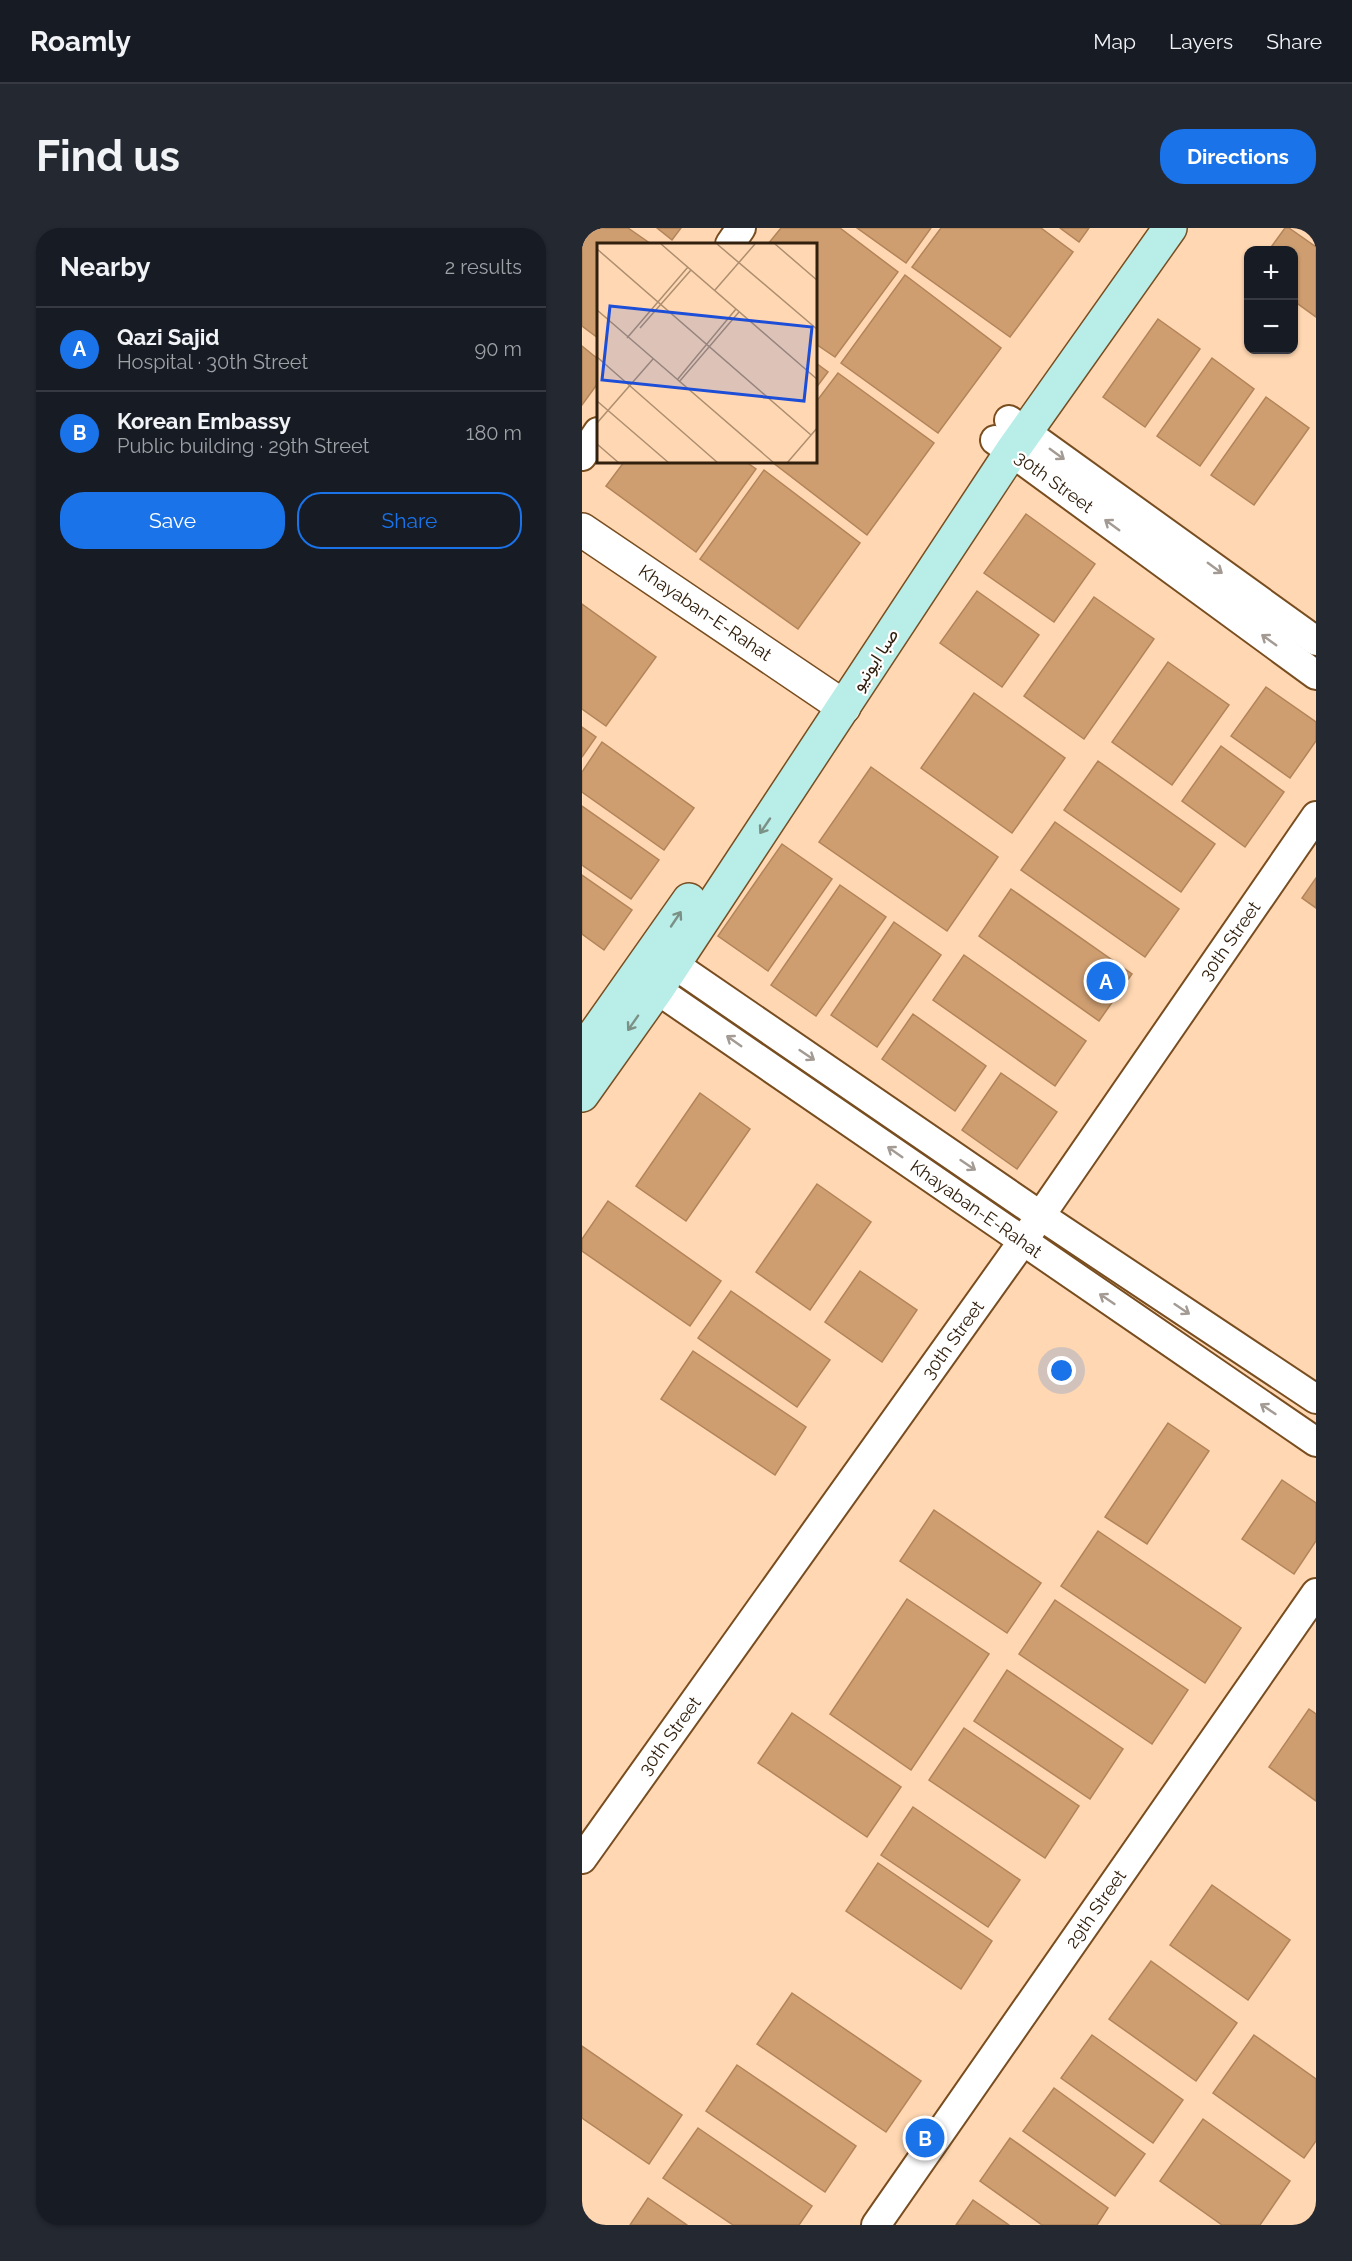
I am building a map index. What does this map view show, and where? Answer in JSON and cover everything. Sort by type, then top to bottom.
[{"type":"main road","name":"صبا ایونیو","points":[[582,1095],[656,970],[836,702],[1145,228]]},
{"type":"main road","name":"صبا ایونیو","points":[[1010,435],[1170,228]]},
{"type":"main road","name":"صبا ایونیو","points":[[582,1052],[656,970]]},
{"type":"street","points":[[731,243],[741,228]]},
{"type":"street","points":[[582,456],[597,434]]},
{"type":"street","name":"30th Street","points":[[1010,435],[1316,641]]},
{"type":"street","name":"30th Street","points":[[1010,435],[1316,675]]},
{"type":"street","name":"Khayaban-E-Rahat","points":[[582,530],[836,702]]},
{"type":"street","name":"30th Street","points":[[582,1859],[1041,1216],[1316,816]]},
{"type":"street","name":"Khayaban-E-Rahat","points":[[656,970],[1041,1216],[1316,1399]]},
{"type":"street","name":"Khayaban-E-Rahat","points":[[656,970],[1023,1241],[1316,1442]]},
{"type":"street","name":"29th Street","points":[[876,2225],[1316,1593]]},
{"type":"building","points":[[582,228],[628,228],[650,243],[597,243],[597,337],[582,326]]},
{"type":"building","points":[[657,228],[681,228],[672,240]]},
{"type":"building","points":[[781,228],[840,228],[898,272],[835,357],[818,345],[818,243],[769,243]]},
{"type":"building","points":[[857,228],[931,228],[906,263]]},
{"type":"building","points":[[941,228],[1041,228],[1073,252],[1010,337],[912,267]]},
{"type":"building","points":[[1060,228],[1089,228],[1079,242]]},
{"type":"building","points":[[1285,228],[1289,228],[1316,247],[1316,317],[1298,304],[1298,246],[1272,246]]},
{"type":"building","points":[[905,275],[1001,348],[938,433],[841,363]]},
{"type":"building","points":[[1158,319],[1200,349],[1145,427],[1103,397]]},
{"type":"building","points":[[582,346],[597,358],[597,384],[582,405]]},
{"type":"building","points":[[1212,358],[1254,389],[1200,466],[1157,436]]},
{"type":"building","points":[[818,364],[828,372],[818,385]]},
{"type":"building","points":[[838,373],[934,443],[867,535],[775,464],[818,464],[818,399]]},
{"type":"building","points":[[1266,397],[1309,428],[1254,505],[1211,475]]},
{"type":"building","points":[[622,464],[749,464],[756,469],[696,552],[606,486]]},
{"type":"building","points":[[764,470],[860,543],[798,629],[700,559]]},
{"type":"building","points":[[1026,514],[1095,564],[1054,622],[984,573]]},
{"type":"building","points":[[977,591],[1039,635],[1002,687],[940,643]]},
{"type":"building","points":[[1094,597],[1154,639],[1084,739],[1024,696]]},
{"type":"building","points":[[582,604],[656,657],[606,726],[582,709]]},
{"type":"building","points":[[1168,662],[1229,705],[1172,785],[1112,742]]},
{"type":"building","points":[[1266,687],[1316,722],[1316,741],[1290,778],[1231,736]]},
{"type":"building","points":[[974,693],[1065,758],[1012,833],[921,768]]},
{"type":"building","points":[[582,727],[596,737],[582,757]]},
{"type":"building","points":[[602,742],[694,808],[664,850],[582,792],[582,772]]},
{"type":"building","points":[[1221,746],[1284,792],[1245,847],[1182,801]]},
{"type":"building","points":[[1098,761],[1215,844],[1181,892],[1064,810]]},
{"type":"building","points":[[871,767],[998,857],[947,931],[819,842]]},
{"type":"building","points":[[582,806],[659,860],[631,899],[582,865]]},
{"type":"building","points":[[1055,822],[1179,909],[1145,957],[1021,870]]},
{"type":"building","points":[[782,844],[832,879],[768,971],[718,936]]},
{"type":"building","points":[[582,875],[632,910],[604,950],[582,934]]},
{"type":"building","points":[[1316,878],[1316,908],[1302,898]]},
{"type":"building","points":[[840,885],[886,917],[816,1016],[771,985]]},
{"type":"building","points":[[1011,889],[1132,974],[1099,1021],[979,936]]},
{"type":"building","points":[[894,922],[941,955],[877,1047],[831,1015]]},
{"type":"building","points":[[964,955],[1086,1041],[1055,1086],[933,1000]]},
{"type":"building","points":[[913,1014],[986,1066],[955,1111],[882,1059]]},
{"type":"building","points":[[1001,1073],[1057,1112],[1017,1169],[962,1130]]},
{"type":"building","points":[[700,1093],[750,1129],[686,1221],[636,1186]]},
{"type":"building","points":[[817,1184],[871,1222],[810,1310],[756,1272]]},
{"type":"building","points":[[608,1201],[721,1281],[690,1326],[582,1251],[582,1239]]},
{"type":"building","points":[[860,1271],[917,1310],[882,1362],[825,1322]]},
{"type":"building","points":[[731,1291],[830,1360],[797,1407],[698,1338]]},
{"type":"building","points":[[693,1351],[806,1427],[775,1475],[661,1399]]},
{"type":"building","points":[[1168,1423],[1209,1451],[1147,1544],[1105,1517]]},
{"type":"building","points":[[1282,1480],[1316,1503],[1316,1541],[1294,1574],[1242,1539]]},
{"type":"building","points":[[934,1510],[1041,1583],[1007,1633],[900,1561]]},
{"type":"building","points":[[1098,1531],[1241,1628],[1205,1683],[1061,1586]]},
{"type":"building","points":[[907,1599],[989,1654],[911,1770],[830,1714]]},
{"type":"building","points":[[1055,1600],[1188,1690],[1152,1744],[1019,1654]]},
{"type":"building","points":[[1007,1670],[1123,1749],[1090,1799],[974,1721]]},
{"type":"building","points":[[1309,1709],[1316,1714],[1316,1801],[1269,1767]]},
{"type":"building","points":[[792,1713],[901,1787],[867,1837],[758,1763]]},
{"type":"building","points":[[964,1728],[1079,1806],[1045,1858],[929,1780]]},
{"type":"building","points":[[913,1807],[1020,1880],[988,1927],[881,1855]]},
{"type":"building","points":[[878,1863],[992,1941],[961,1989],[846,1911]]},
{"type":"building","points":[[1212,1885],[1290,1940],[1248,2000],[1170,1945]]},
{"type":"building","points":[[1151,1961],[1237,2023],[1196,2081],[1109,2019]]},
{"type":"building","points":[[792,1993],[921,2081],[886,2132],[757,2044]]},
{"type":"building","points":[[1092,2035],[1183,2100],[1153,2143],[1061,2078]]},
{"type":"building","points":[[1254,2035],[1316,2079],[1316,2141],[1304,2158],[1213,2093]]},
{"type":"building","points":[[582,2046],[682,2115],[649,2164],[582,2118]]},
{"type":"building","points":[[737,2065],[856,2146],[825,2192],[706,2111]]},
{"type":"building","points":[[1054,2088],[1145,2154],[1115,2196],[1023,2131]]},
{"type":"building","points":[[1203,2119],[1290,2181],[1260,2225],[1222,2225],[1160,2181]]},
{"type":"building","points":[[698,2128],[812,2206],[799,2225],[733,2225],[663,2178]]},
{"type":"building","points":[[1010,2138],[1108,2208],[1097,2225],[1042,2225],[980,2181]]},
{"type":"building","points":[[648,2198],[687,2225],[630,2225]]},
{"type":"building","points":[[973,2200],[1009,2225],[956,2225]]},
{"type":"place","name":"Qazi Sajid","points":[[1106,981]]},
{"type":"place","name":"Korean Embassy","points":[[925,2138]]}]
